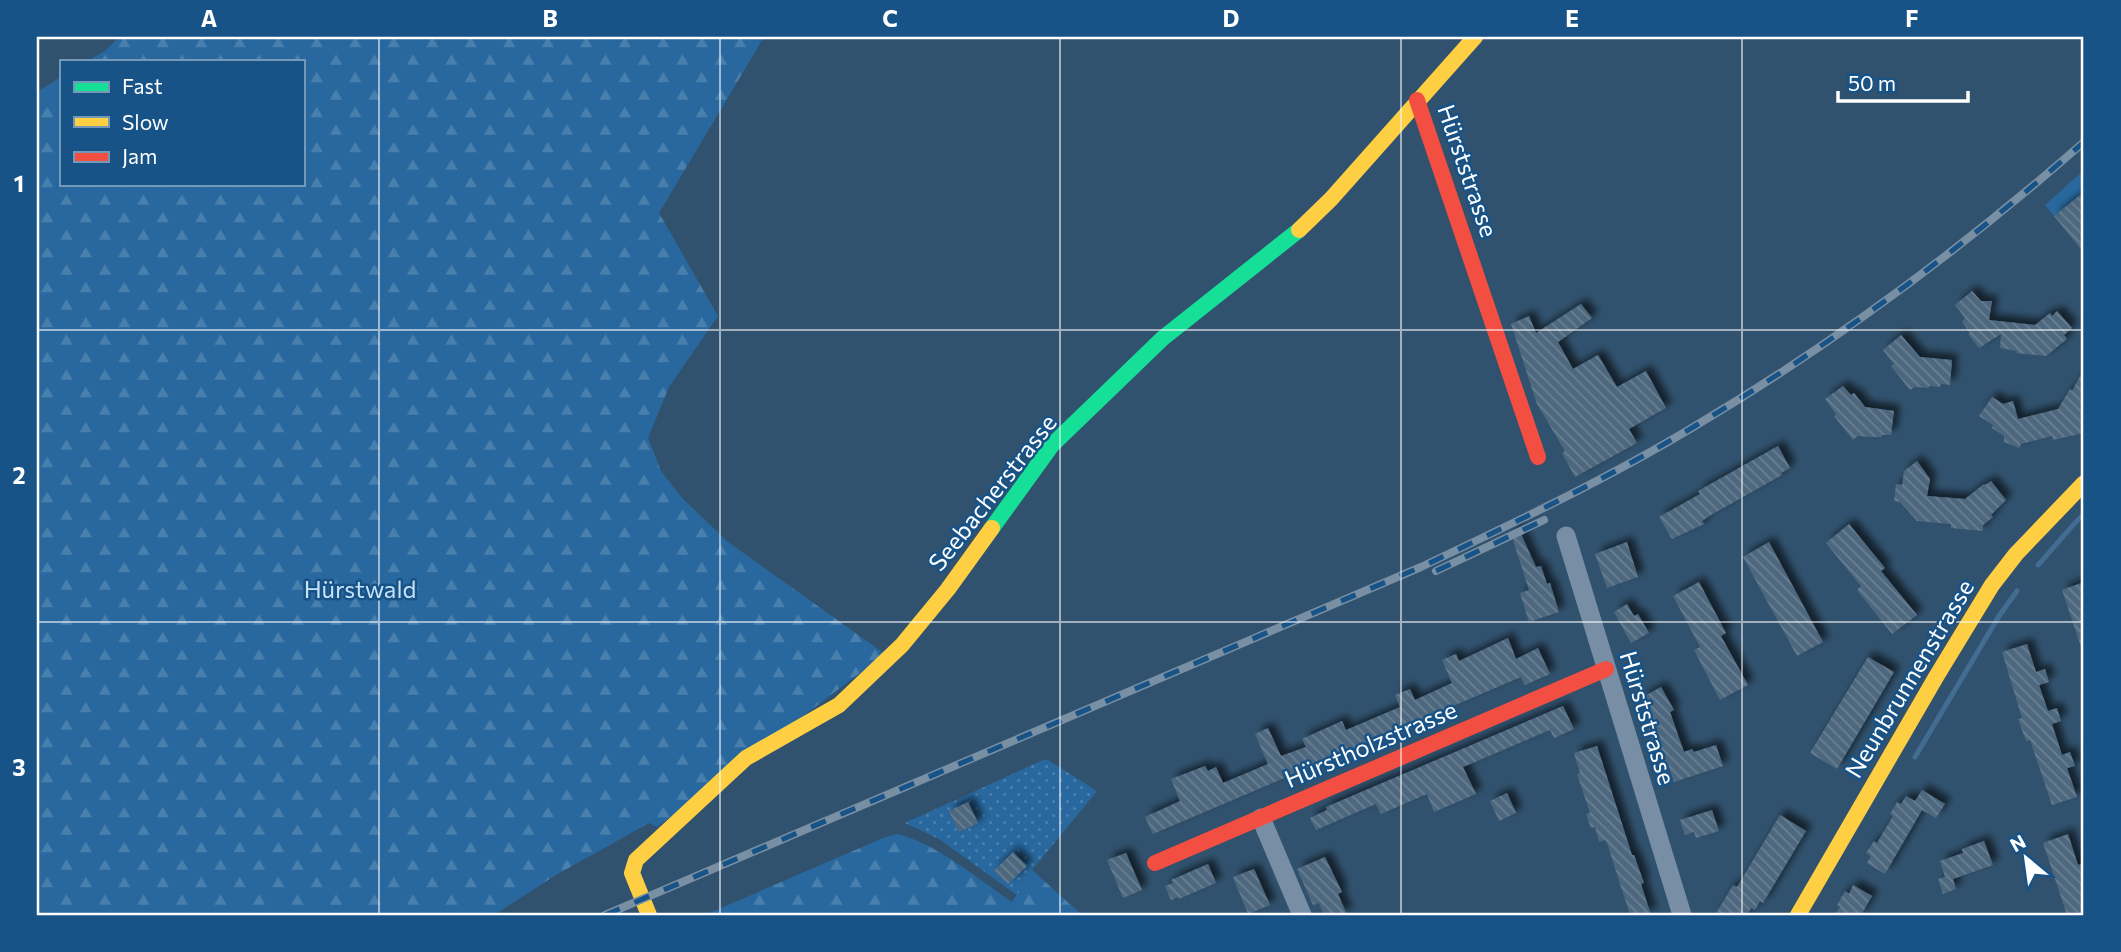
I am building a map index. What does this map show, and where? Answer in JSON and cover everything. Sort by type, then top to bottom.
[{"type":"street","name":"Seebacherstrasse","points":[[649,915],[632,873],[636,860],[746,758],[839,705],[893,653],[948,589],[1052,445],[1163,338],[1298,231],[1331,199],[1475,37]]},
{"type":"street","name":"Hürststrasse","points":[[1417,100],[1538,457]]},
{"type":"street","name":"Neunbrunnenstrasse","points":[[1798,915],[1992,586],[2016,554],[2084,483]]},
{"type":"street","name":"Hürststrasse","points":[[1566,536],[1682,915]]},
{"type":"street","name":"Hürstholzstrasse","points":[[1155,863],[1606,669]]},
{"type":"street","points":[[1261,818],[1302,915]]},
{"type":"green space","name":"Hürstwald","points":[[119,37],[764,37],[659,213],[718,316],[669,387],[648,438],[661,471],[683,499],[728,542],[885,654],[657,827],[649,823],[556,875],[494,915],[37,915],[37,92],[60,78],[60,186],[304,186],[304,60],[89,60],[105,51]]},
{"type":"green space","points":[[2084,170],[2084,192],[2054,216],[2045,205]]},
{"type":"green space","points":[[1048,760],[1097,791],[1032,870],[1017,895],[939,839],[905,823]]},
{"type":"green space","points":[[897,834],[927,845],[1012,902],[1032,870],[1082,915],[705,915],[883,838]]},
{"type":"building","points":[[2084,192],[2084,253],[2054,216]]},
{"type":"building","points":[[1972,291],[1981,301],[1992,301],[1989,320],[2035,325],[2057,311],[2072,328],[2064,335],[2067,339],[2046,356],[2016,353],[2017,351],[2000,348],[2001,334],[1979,348],[1968,334],[1970,333],[1962,322],[1965,318],[1955,305]]},
{"type":"building","points":[[1581,304],[1592,318],[1558,342],[1573,369],[1598,355],[1617,387],[1646,371],[1666,408],[1629,429],[1637,443],[1575,477],[1562,453],[1565,451],[1537,404],[1511,324],[1529,316],[1536,333]]},
{"type":"building","points":[[1901,335],[1920,357],[1952,360],[1950,385],[1915,387],[1910,390],[1891,366],[1894,364],[1883,350]]},
{"type":"building","points":[[2084,369],[2084,433],[2053,440],[2052,436],[2021,444],[2019,448],[2004,442],[2004,436],[1979,416],[1992,397],[2003,404],[2013,401],[2018,419],[2058,409]]},
{"type":"building","points":[[1843,386],[1851,395],[1854,393],[1865,407],[1894,411],[1891,435],[1858,436],[1853,440],[1834,416],[1836,414],[1825,399]]},
{"type":"building","points":[[1778,446],[1790,468],[1711,515],[1702,521],[1704,524],[1672,539],[1659,517],[1700,494],[1698,491]]},
{"type":"building","points":[[1917,461],[1930,479],[1927,496],[1965,499],[1991,481],[2006,500],[1983,525],[1983,531],[1951,528],[1951,524],[1917,521],[1900,502],[1894,501],[1896,484],[1902,485],[1904,471]]},
{"type":"building","points":[[1849,524],[1885,568],[1881,571],[1917,615],[1892,634],[1857,590],[1861,586],[1826,543]]},
{"type":"building","points":[[1519,530],[1536,567],[1541,566],[1547,584],[1550,583],[1559,612],[1529,622],[1520,593],[1529,590],[1511,534]]},
{"type":"building","points":[[1627,542],[1638,577],[1607,588],[1595,554]]},
{"type":"building","points":[[1769,542],[1823,642],[1797,656],[1743,557]]},
{"type":"building","points":[[1699,582],[1726,633],[1721,636],[1748,685],[1720,700],[1694,650],[1700,647],[1673,596]]},
{"type":"building","points":[[2084,582],[2084,649],[2082,650],[2062,590]]},
{"type":"building","points":[[1627,604],[1634,616],[1638,614],[1649,633],[1631,643],[1614,612]]},
{"type":"building","points":[[1508,638],[1516,659],[1538,648],[1550,674],[1525,685],[1521,677],[1153,834],[1145,817],[1180,801],[1171,779],[1205,766],[1208,771],[1216,767],[1223,783],[1268,764],[1255,734],[1268,728],[1281,756],[1306,747],[1302,739],[1342,721],[1346,730],[1400,707],[1395,695],[1410,689],[1415,700],[1452,683],[1442,660],[1456,654],[1459,661]]},
{"type":"building","points":[[2027,644],[2036,672],[2045,669],[2049,682],[2039,685],[2048,711],[2057,708],[2061,721],[2052,724],[2062,755],[2070,752],[2075,766],[2067,768],[2077,797],[2052,805],[2030,740],[2026,741],[2018,719],[2022,718],[2002,652]]},
{"type":"building","points":[[1868,657],[1894,672],[1837,769],[1810,753]]},
{"type":"building","points":[[1661,687],[1674,710],[1670,712],[1684,752],[1692,749],[1694,752],[1716,745],[1723,766],[1674,782],[1668,764],[1659,760],[1647,723],[1653,719],[1641,698]]},
{"type":"building","points":[[1563,706],[1574,729],[1554,738],[1550,730],[1463,767],[1476,794],[1434,812],[1427,794],[1381,814],[1376,804],[1316,830],[1310,818],[1327,810],[1326,807]]},
{"type":"building","points":[[1597,746],[1632,855],[1644,883],[1641,884],[1651,915],[1630,915],[1607,843],[1605,840],[1599,842],[1595,827],[1591,828],[1586,814],[1590,813],[1577,774],[1580,773],[1574,753]]},
{"type":"building","points":[[1922,790],[1945,804],[1936,818],[1922,810],[1885,874],[1867,863],[1871,856],[1866,853],[1874,841],[1877,843],[1893,816],[1890,814],[1897,802],[1901,804],[1906,796],[1915,801]]},
{"type":"building","points":[[1507,793],[1516,813],[1499,821],[1490,801]]},
{"type":"building","points":[[968,802],[978,823],[959,832],[949,811]]},
{"type":"building","points":[[1712,810],[1719,831],[1696,838],[1694,832],[1685,835],[1680,820]]},
{"type":"building","points":[[1780,815],[1806,831],[1763,903],[1760,901],[1755,910],[1751,908],[1747,915],[1715,915],[1733,885],[1737,887]]},
{"type":"building","points":[[2068,834],[2078,865],[2084,863],[2084,915],[2067,915],[2043,843]]},
{"type":"building","points":[[1984,841],[1993,865],[1953,879],[1956,889],[1943,894],[1938,879],[1945,877],[1940,861],[1963,853],[1962,849]]},
{"type":"building","points":[[1013,852],[1027,866],[1008,884],[994,871]]},
{"type":"building","points":[[1126,853],[1142,890],[1123,898],[1107,860]]},
{"type":"building","points":[[1325,857],[1342,892],[1338,894],[1347,915],[1324,915],[1319,903],[1313,905],[1297,869]]},
{"type":"building","points":[[1208,864],[1216,883],[1171,900],[1165,886],[1173,883],[1171,880]]},
{"type":"building","points":[[1254,869],[1270,905],[1248,914],[1233,877]]},
{"type":"building","points":[[1853,885],[1872,896],[1861,915],[1835,915],[1845,891],[1849,894]]},
{"type":"waterway","points":[[2038,565],[2084,514]]},
{"type":"waterway","points":[[1915,757],[1999,616],[2017,591]]},
{"type":"railway","points":[[605,915],[1421,567],[1594,482],[1746,395],[1847,328],[1992,220],[2084,142]]},
{"type":"railway","points":[[1436,571],[1544,520]]},
{"type":"traffic: fast","points":[[992,528],[1052,445],[1163,338],[1299,230]]},
{"type":"traffic: slow","points":[[1299,230],[1331,199],[1475,37]]},
{"type":"traffic: slow","points":[[1798,915],[1992,585],[2016,554],[2084,483]]},
{"type":"traffic: slow","points":[[649,915],[632,873],[636,860],[746,758],[839,705],[902,645],[948,589],[992,528]]},
{"type":"traffic: jam","points":[[1417,100],[1538,457]]},
{"type":"traffic: jam","points":[[1155,863],[1606,669]]}]
